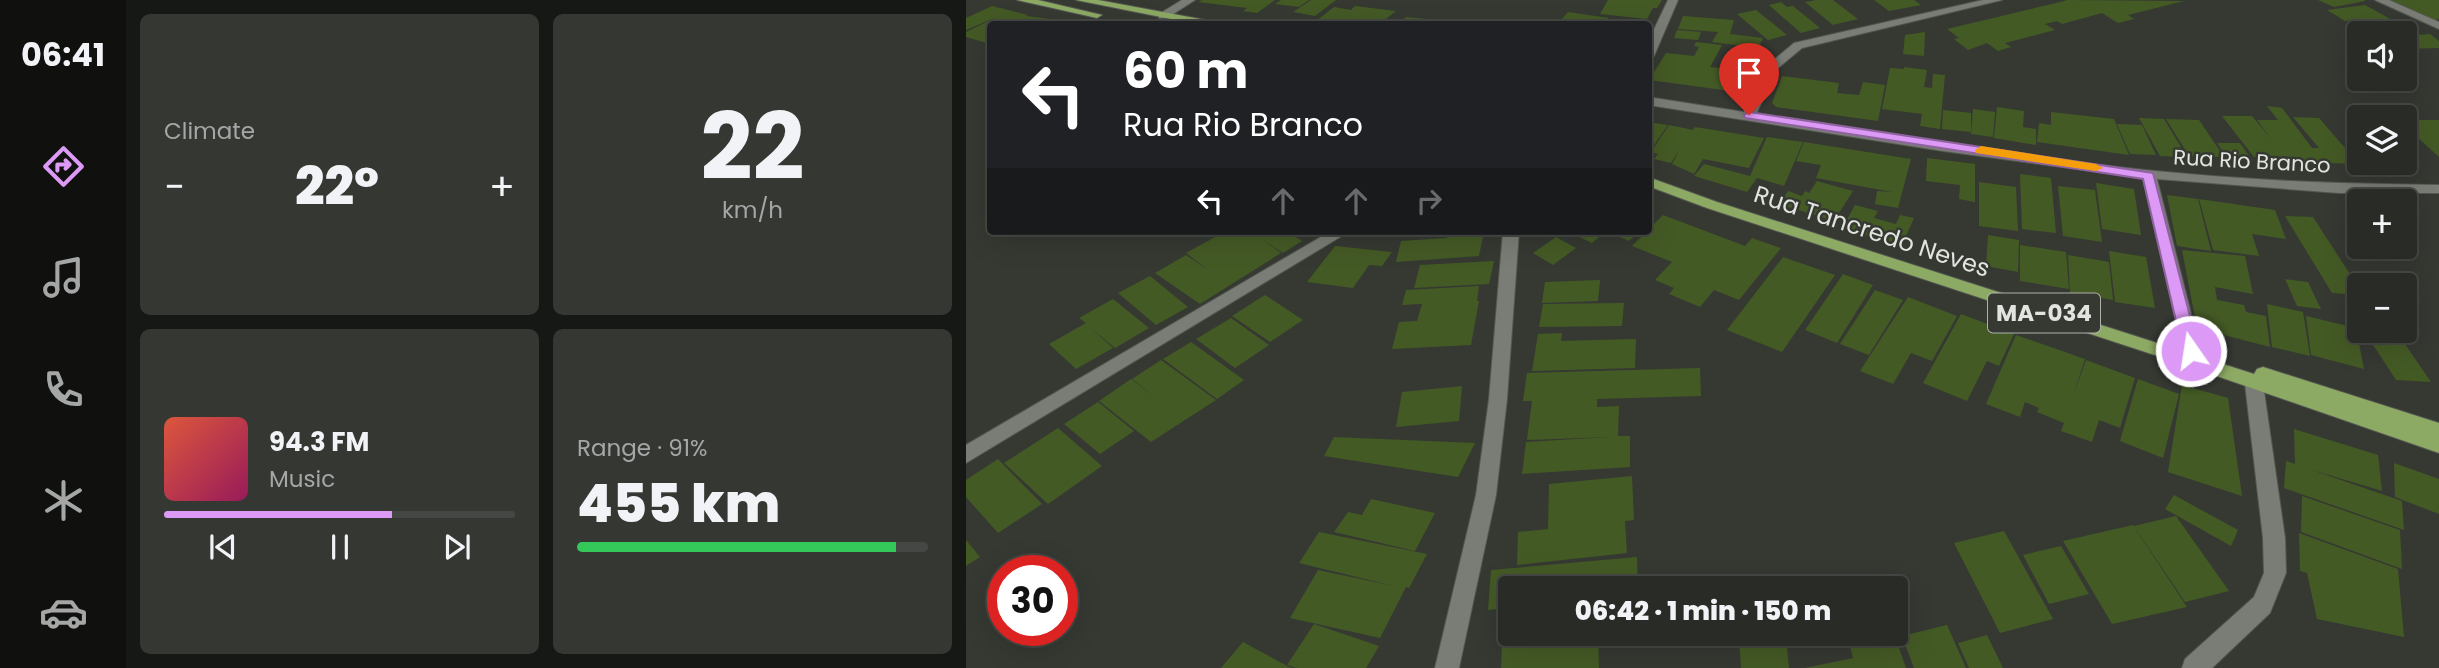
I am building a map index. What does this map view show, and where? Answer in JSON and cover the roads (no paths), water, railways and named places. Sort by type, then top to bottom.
[{"type":"main road","points":[[1022,0],[1130,21]]},
{"type":"main road","points":[[1081,0],[1193,21]]},
{"type":"main road","name":"Rua Tancredo Neves","points":[[1652,174],[1718,199],[2192,356],[2254,384],[2439,445]]},
{"type":"main road","name":"Rua Tancredo Neves","points":[[1652,182],[1712,205],[2439,431]]},
{"type":"street","points":[[1163,16],[1190,0]]},
{"type":"street","points":[[1652,47],[1673,0]]},
{"type":"street","points":[[1749,115],[1773,65],[1784,53],[1798,45],[1997,0]]},
{"type":"street","points":[[2380,0],[2439,26]]},
{"type":"street","name":"Rua Rio Branco","points":[[1652,102],[2149,176],[2436,192]]},
{"type":"street","points":[[2149,176],[2192,356]]},
{"type":"street","points":[[966,455],[1335,235]]},
{"type":"street","points":[[1447,668],[1486,495],[1498,398],[1511,235]]},
{"type":"street","points":[[2194,668],[2262,605],[2274,573],[2274,538],[2254,384]]}]
